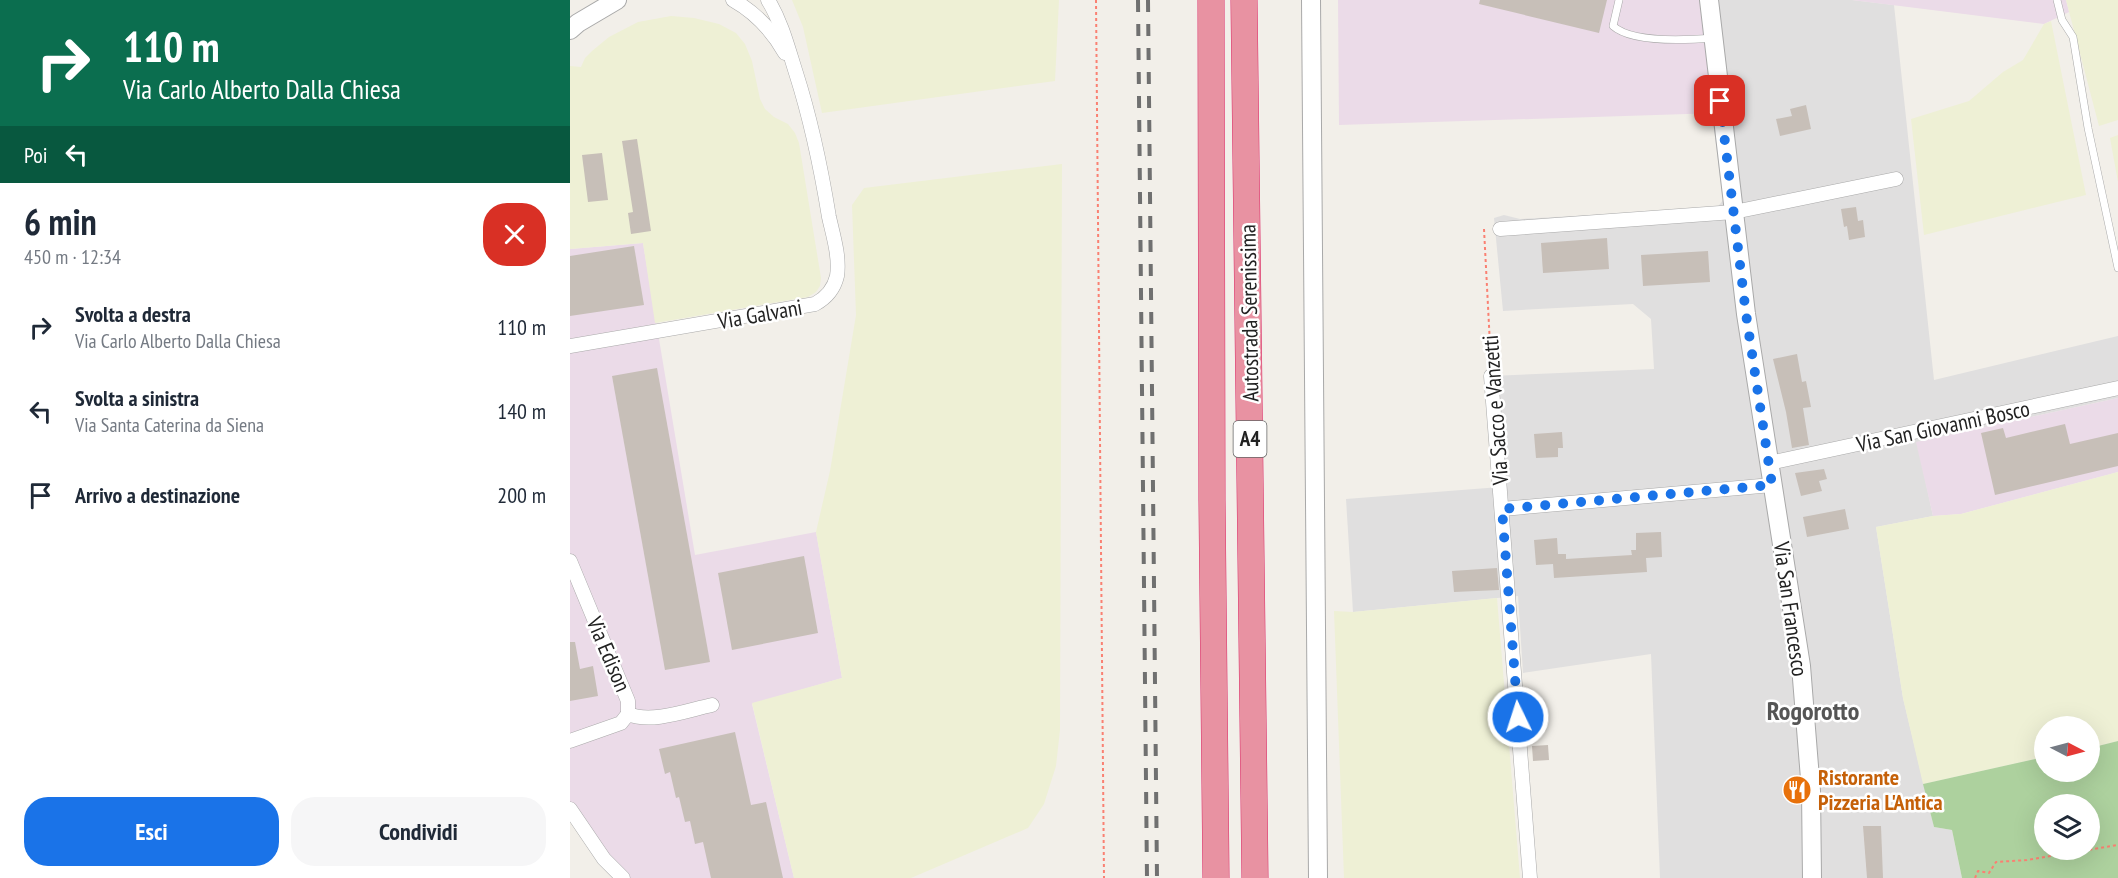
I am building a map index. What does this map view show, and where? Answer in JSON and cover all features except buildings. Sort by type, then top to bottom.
[{"type":"highway","name":"Autostrada Serenissima","points":[[1211,0],[1216,878]]},
{"type":"highway","name":"Autostrada Serenissima","points":[[1244,0],[1255,878]]},
{"type":"street","points":[[574,27],[593,0]]},
{"type":"street","points":[[574,27],[617,0]]},
{"type":"street","name":"Via Galvani","points":[[733,0],[748,9],[767,26],[796,73]]},
{"type":"street","name":"Via Galvani","points":[[570,346],[815,304],[830,293],[837,276],[837,259],[820,164],[805,100],[780,21],[768,0]]},
{"type":"street","points":[[1311,0],[1318,878]]},
{"type":"street","name":"Via San Francesco","points":[[1709,0],[1746,314],[1800,666],[1810,791],[1812,878]]},
{"type":"street","points":[[1500,229],[1734,212],[1896,179]]},
{"type":"street","name":"Via Sacco e Vanzetti","points":[[1491,376],[1530,878]]},
{"type":"street","name":"Via San Giovanni Bosco","points":[[1769,464],[2118,388]]},
{"type":"street","points":[[1502,509],[1772,485]]},
{"type":"street","name":"Via Edison","points":[[570,561],[628,701],[628,714]]},
{"type":"street","points":[[570,741],[621,723],[628,714],[648,718],[712,705]]},
{"type":"street","points":[[570,809],[604,859],[623,878]]},
{"type":"lane","points":[[1619,0],[1613,26],[1626,35],[1686,40],[1713,38]]},
{"type":"lane","points":[[2057,0],[2062,20],[2073,37],[2088,128],[2118,268]]},
{"type":"path","points":[[1096,0],[1104,878]]},
{"type":"path","name":"Via Sacco e Vanzetti","points":[[1484,229],[1491,376]]},
{"type":"path","points":[[1975,878],[1978,871],[1989,873],[1996,862],[2027,860],[2118,845]]},
{"type":"shaded area","points":[[1338,0],[1706,0],[1718,113],[1339,125]]},
{"type":"shaded area","points":[[1706,0],[1852,0],[1894,5],[1934,380],[2118,336],[2118,398],[1917,442],[1933,516],[1876,527],[1903,698],[1934,827],[1952,830],[1962,878],[1660,878],[1651,654],[1523,673],[1518,596],[1353,612],[1346,499],[1500,487],[1491,376],[1654,369],[1651,319],[1633,304],[1503,311],[1494,218],[1504,215],[1520,219],[1717,208],[1723,200],[1712,114],[1717,113]]},
{"type":"shaded area","points":[[1852,0],[2066,0],[2069,12],[2044,24]]},
{"type":"shaded area","points":[[643,243],[695,555],[816,532],[842,678],[752,704],[794,878],[629,878],[606,857],[570,802],[570,249]]},
{"type":"shaded area","points":[[2118,398],[2118,472],[1961,514],[1933,516],[1916,442]]},
{"type":"green space","points":[[792,0],[1059,0],[1055,81],[822,113],[803,27]]},
{"type":"green space","points":[[2066,0],[2118,0],[2118,120],[2099,126]]},
{"type":"green space","points":[[671,16],[694,18],[719,24],[736,33],[745,44],[752,61],[760,99],[765,109],[788,124],[795,133],[799,143],[821,278],[816,292],[808,297],[655,323],[643,243],[570,249],[570,66],[581,67],[585,58],[609,37],[638,22]]},
{"type":"green space","points":[[2051,21],[2086,195],[1924,235],[1911,119],[1969,101],[2003,72],[2023,60],[2044,24]]},
{"type":"green space","points":[[2118,135],[2118,182],[2110,138]]},
{"type":"green space","points":[[1062,164],[1060,730],[1056,766],[1044,804],[1028,828],[911,878],[794,878],[752,703],[842,678],[816,532],[830,471],[856,315],[852,205],[864,188]]},
{"type":"green space","points":[[2118,472],[2118,741],[2100,746],[2100,716],[2034,716],[2034,759],[1923,784],[1903,698],[1876,527],[1933,516],[1961,514]]},
{"type":"green space","points":[[1497,598],[1520,878],[1344,878],[1334,611],[1353,612]]},
{"type":"green space","points":[[2118,741],[2118,878],[1962,878],[1952,830],[1934,827],[1923,784],[2034,759],[2034,782],[2100,782],[2100,746]]},
{"type":"railway","points":[[1138,0],[1147,878]]},
{"type":"railway","points":[[1148,0],[1157,878]]},
{"type":"place","name":"Ristorante Pizzeria L'Antica","points":[[1797,790]]},
{"type":"district","name":"Rogorotto","points":[[1813,711]]},
{"type":"route","points":[[1518,717],[1502,509],[1772,485],[1746,314],[1720,101]]}]
